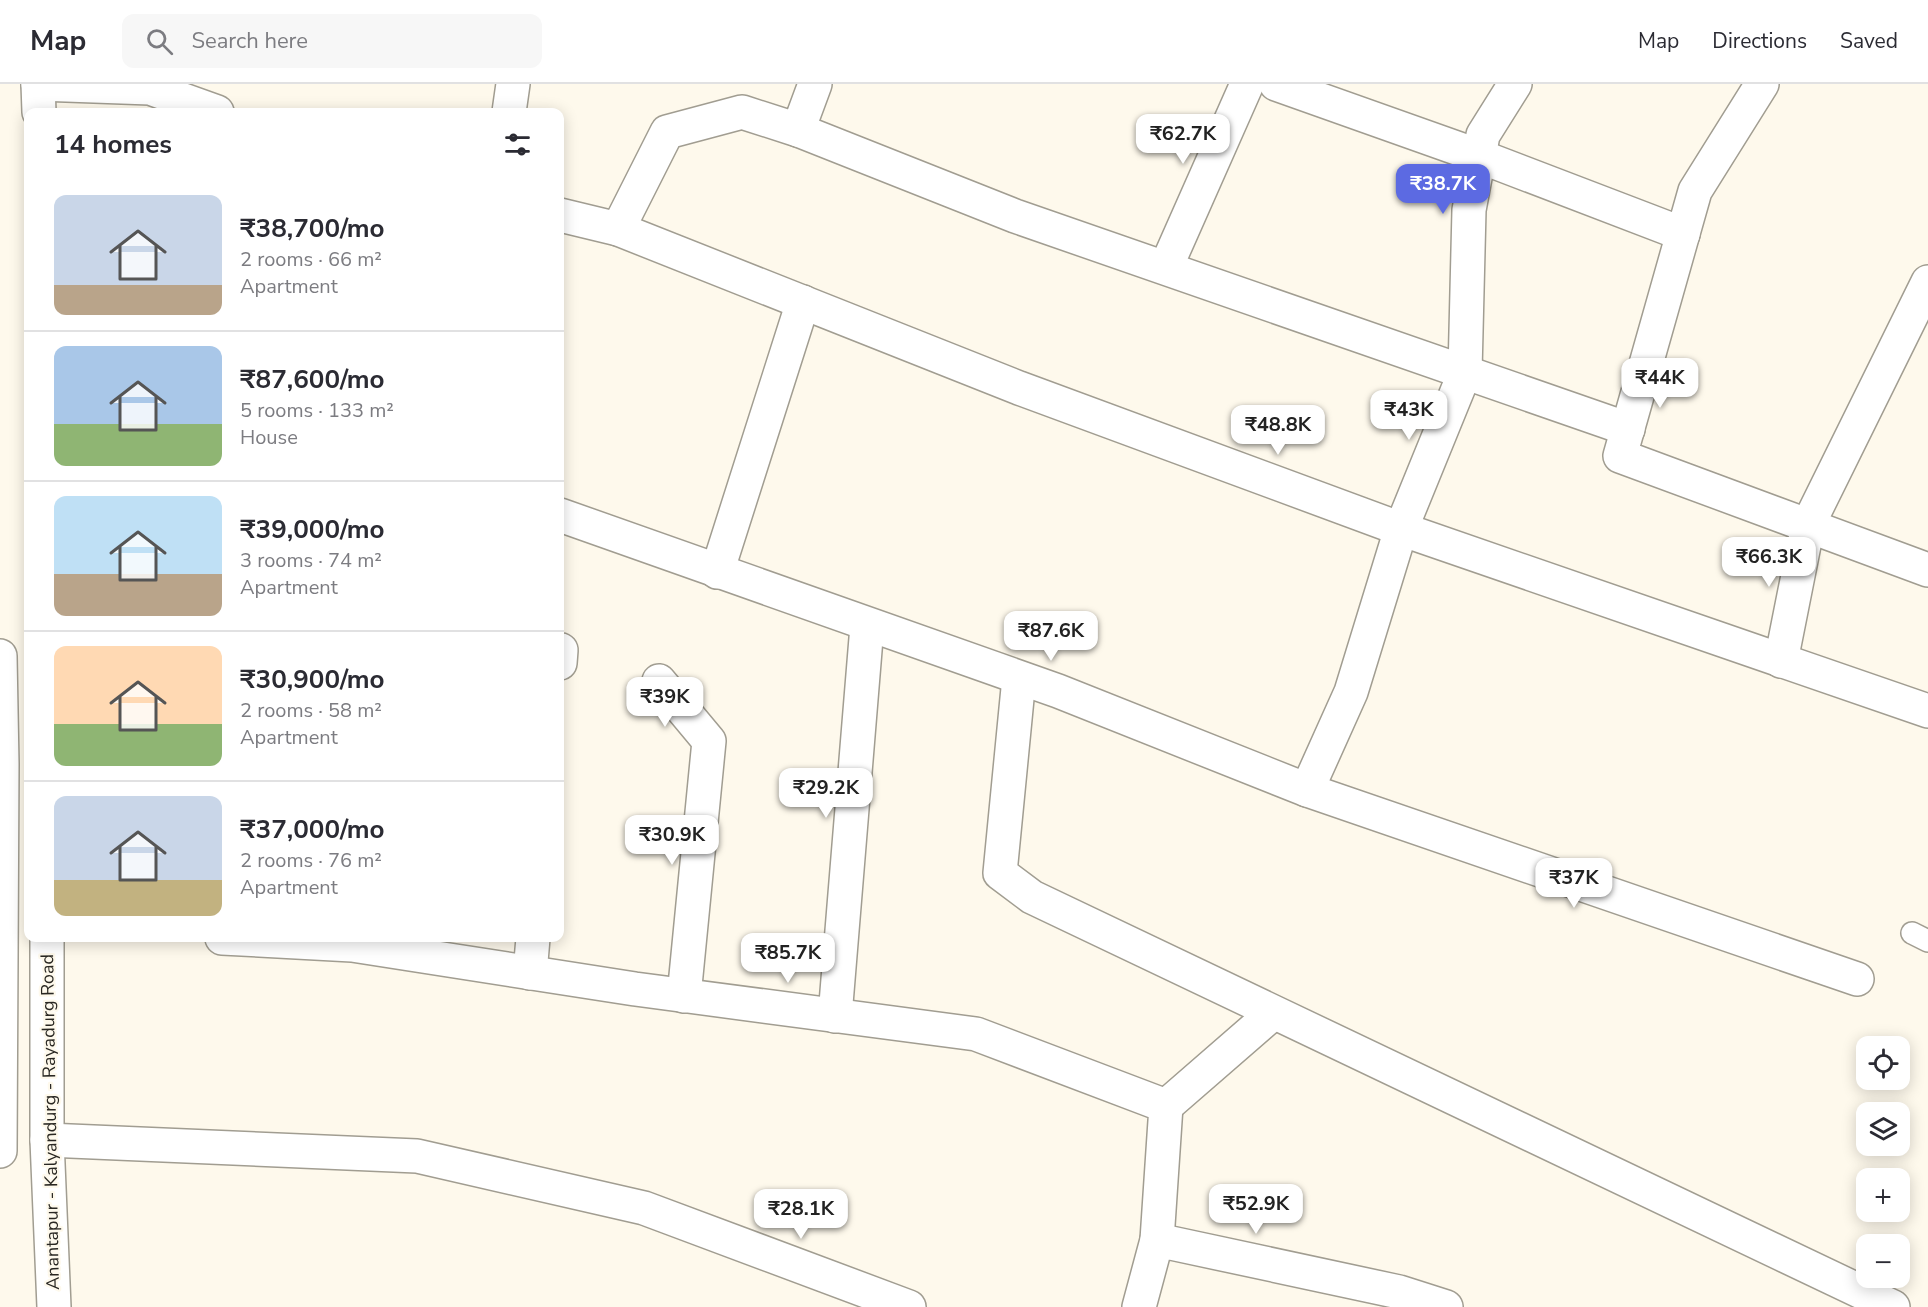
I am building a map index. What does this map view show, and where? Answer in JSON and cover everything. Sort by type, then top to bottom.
[{"type":"main road","points":[[39,108],[38,84],[150,88],[206,108]]},
{"type":"main road","points":[[510,108],[513,84]]},
{"type":"main road","points":[[798,130],[815,84]]},
{"type":"main road","points":[[1166,267],[1247,84]]},
{"type":"main road","points":[[1276,84],[1479,156],[1683,234]]},
{"type":"main road","points":[[1307,790],[1351,692],[1401,529],[1465,372],[1469,210],[1484,135],[1515,84]]},
{"type":"main road","points":[[1762,84],[1695,191],[1620,456],[1928,570]]},
{"type":"main road","points":[[618,229],[667,132],[742,98],[798,130],[1015,216],[1628,429]]},
{"type":"main road","points":[[564,216],[618,229],[1019,388],[1401,529],[1928,711]]},
{"type":"main road","points":[[1781,661],[1808,525],[1918,329],[1928,282]]},
{"type":"main road","points":[[717,572],[803,302]]},
{"type":"main road","points":[[564,516],[867,626],[1058,691],[1307,790],[1857,979]]},
{"type":"main road","points":[[836,1016],[867,626]]},
{"type":"main road","points":[[0,656],[0,1150]]},
{"type":"main road","points":[[1019,678],[1000,873],[1032,897],[1893,1307]]},
{"type":"main road","points":[[659,681],[709,741],[684,996]]},
{"type":"main road","name":"Anantapur - Kalyandurg - Rayadurg Road","points":[[47,942],[47,1140],[54,1307]]},
{"type":"main road","points":[[300,942],[352,945],[389,944],[530,973],[684,996],[976,1034],[1166,1106]]},
{"type":"main road","points":[[530,973],[533,942]]},
{"type":"main road","points":[[1139,1307],[1157,1240],[1166,1106],[1273,1013]]},
{"type":"main road","points":[[47,1140],[417,1156],[644,1208],[909,1307]]},
{"type":"main road","points":[[1157,1240],[1399,1293],[1446,1307]]}]
